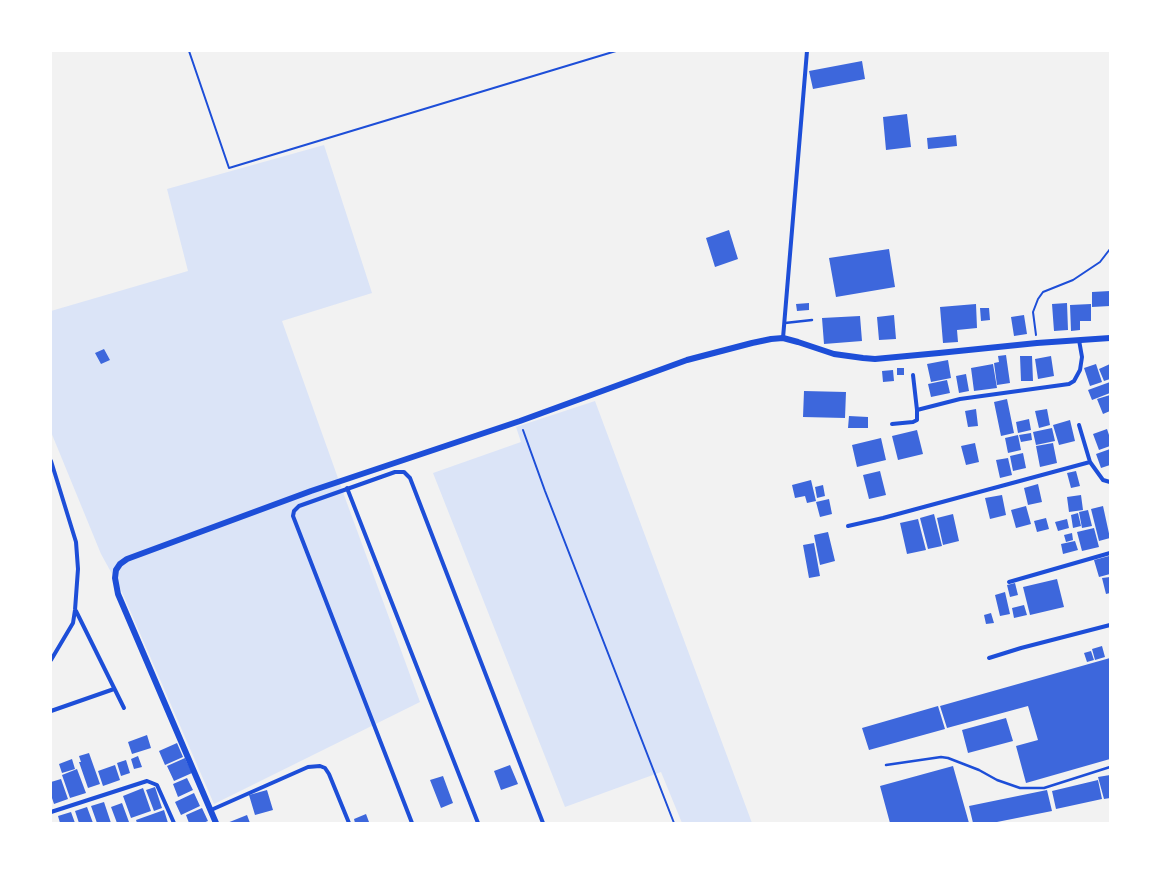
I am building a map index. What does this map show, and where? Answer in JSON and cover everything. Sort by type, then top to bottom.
[{"type":"street","points":[[783,338],[807,51]]},
{"type":"street","points":[[216,823],[118,594],[115,578],[116,570],[120,564],[127,559],[297,496],[520,421],[687,360],[752,343],[783,338],[834,354],[863,358],[1110,338]]},
{"type":"street","points":[[917,410],[960,399],[1069,384],[1074,381],[1080,370],[1082,357],[1080,340]]},
{"type":"street","points":[[892,424],[913,422],[917,420],[913,375]]},
{"type":"street","points":[[1079,425],[1090,462],[1103,480],[1110,482]]},
{"type":"street","points":[[51,461],[76,542],[78,569],[76,610],[73,623],[51,660]]},
{"type":"street","points":[[848,526],[884,518],[1090,462]]},
{"type":"street","points":[[412,823],[293,516],[294,511],[299,506],[395,472],[404,472],[410,478],[543,823]]},
{"type":"street","points":[[347,488],[478,823]]},
{"type":"street","points":[[1009,582],[1110,553]]},
{"type":"street","points":[[76,610],[124,708]]},
{"type":"street","points":[[989,658],[1021,648],[1110,626]]},
{"type":"street","points":[[51,710],[114,689]]},
{"type":"street","points":[[211,810],[308,767],[320,766],[325,768],[329,774],[349,823]]},
{"type":"street","points":[[51,812],[147,781],[156,785],[174,823]]},
{"type":"lane","points":[[784,324],[812,320]]},
{"type":"lane","points":[[886,765],[941,757],[948,758],[979,770],[997,780],[1020,788],[1044,788],[1110,767]]},
{"type":"path","points":[[189,51],[229,168],[616,51]]},
{"type":"path","points":[[1037,343],[1033,312],[1038,299],[1043,292],[1073,280],[1100,262],[1110,249]]},
{"type":"path","points":[[520,421],[548,498],[674,823]]},
{"type":"shaded area","points":[[324,145],[372,293],[282,321],[420,702],[214,804],[122,592],[101,554],[51,432],[51,311],[188,271],[167,189]]},
{"type":"shaded area","points":[[595,401],[752,823],[682,823],[661,772],[565,807],[433,473],[521,442],[516,427]]},
{"type":"building","points":[[862,61],[865,79],[813,89],[809,71]]},
{"type":"building","points":[[907,114],[911,147],[886,150],[883,117]]},
{"type":"building","points":[[956,135],[957,146],[928,149],[927,138]]},
{"type":"building","points":[[729,230],[738,259],[715,267],[706,238]]},
{"type":"building","points":[[889,249],[895,287],[836,297],[829,258]]},
{"type":"building","points":[[1110,291],[1110,306],[1092,307],[1092,292]]},
{"type":"building","points":[[809,303],[809,310],[797,311],[796,304]]},
{"type":"building","points":[[1067,303],[1068,330],[1054,331],[1052,304]]},
{"type":"building","points":[[976,304],[977,328],[957,330],[958,342],[943,343],[940,307]]},
{"type":"building","points":[[1091,304],[1091,321],[1080,321],[1080,330],[1071,331],[1070,305]]},
{"type":"building","points":[[980,308],[989,308],[990,320],[981,321]]},
{"type":"building","points":[[894,315],[896,339],[879,340],[877,317]]},
{"type":"building","points":[[1024,315],[1027,334],[1014,336],[1011,317]]},
{"type":"building","points":[[860,316],[862,341],[824,344],[822,318]]},
{"type":"building","points":[[104,349],[110,360],[101,364],[95,353]]},
{"type":"building","points":[[1006,355],[1010,383],[997,385],[994,363],[999,362],[998,356]]},
{"type":"building","points":[[1020,356],[1032,356],[1033,381],[1021,381]]},
{"type":"building","points":[[1051,356],[1054,376],[1038,379],[1035,359]]},
{"type":"building","points":[[948,360],[951,378],[931,382],[927,364]]},
{"type":"building","points":[[993,364],[997,388],[974,391],[971,368]]},
{"type":"building","points":[[1096,364],[1102,382],[1090,386],[1084,368]]},
{"type":"building","points":[[1110,364],[1110,379],[1104,381],[1099,369]]},
{"type":"building","points":[[897,368],[904,368],[904,375],[897,375]]},
{"type":"building","points":[[893,370],[894,381],[883,382],[882,371]]},
{"type":"building","points":[[966,374],[969,391],[959,393],[956,376]]},
{"type":"building","points":[[947,380],[950,393],[931,397],[928,384]]},
{"type":"building","points":[[1110,382],[1110,393],[1092,400],[1088,390]]},
{"type":"building","points":[[804,391],[846,392],[845,418],[803,417]]},
{"type":"building","points":[[1110,395],[1110,411],[1103,414],[1097,399]]},
{"type":"building","points":[[1007,399],[1014,433],[1001,436],[994,402]]},
{"type":"building","points":[[976,409],[978,426],[968,427],[965,411]]},
{"type":"building","points":[[1047,409],[1050,425],[1039,428],[1035,411]]},
{"type":"building","points":[[849,416],[868,417],[868,428],[848,428]]},
{"type":"building","points":[[1029,419],[1031,430],[1018,433],[1016,422]]},
{"type":"building","points":[[1070,420],[1075,441],[1059,445],[1053,425]]},
{"type":"building","points":[[1052,428],[1055,441],[1036,445],[1033,432]]},
{"type":"building","points":[[1107,429],[1110,438],[1110,446],[1099,450],[1093,434]]},
{"type":"building","points":[[917,430],[923,454],[898,460],[892,436]]},
{"type":"building","points":[[1031,433],[1032,440],[1021,442],[1019,435]]},
{"type":"building","points":[[1018,435],[1021,450],[1008,453],[1005,438]]},
{"type":"building","points":[[881,438],[886,460],[857,467],[852,445]]},
{"type":"building","points":[[975,443],[979,462],[966,465],[961,446]]},
{"type":"building","points":[[1053,443],[1057,463],[1040,467],[1036,446]]},
{"type":"building","points":[[1110,449],[1110,465],[1101,468],[1096,454]]},
{"type":"building","points":[[1023,453],[1026,468],[1013,471],[1010,456]]},
{"type":"building","points":[[1008,458],[1012,475],[1000,478],[996,460]]},
{"type":"building","points":[[880,471],[886,495],[869,499],[863,475]]},
{"type":"building","points":[[1076,471],[1080,486],[1071,488],[1067,473]]},
{"type":"building","points":[[811,480],[816,501],[807,503],[805,496],[795,498],[792,485]]},
{"type":"building","points":[[1038,484],[1042,502],[1028,505],[1024,488]]},
{"type":"building","points":[[823,485],[825,496],[817,498],[815,487]]},
{"type":"building","points":[[1002,495],[1006,515],[990,519],[985,498]]},
{"type":"building","points":[[1081,495],[1083,510],[1069,512],[1067,497]]},
{"type":"building","points":[[829,499],[832,514],[820,517],[816,502]]},
{"type":"building","points":[[1026,506],[1031,524],[1016,528],[1011,510]]},
{"type":"building","points":[[1103,506],[1110,538],[1099,541],[1091,509]]},
{"type":"building","points":[[1088,510],[1092,526],[1082,528],[1079,512]]},
{"type":"building","points":[[1078,513],[1081,526],[1073,528],[1071,515]]},
{"type":"building","points":[[934,514],[942,546],[928,549],[920,518]]},
{"type":"building","points":[[953,514],[959,541],[943,545],[937,518]]},
{"type":"building","points":[[1046,518],[1049,529],[1037,532],[1034,521]]},
{"type":"building","points":[[918,519],[926,550],[907,554],[900,523]]},
{"type":"building","points":[[1067,519],[1069,528],[1058,531],[1055,522]]},
{"type":"building","points":[[1094,528],[1099,547],[1082,551],[1077,532]]},
{"type":"building","points":[[828,532],[835,561],[820,565],[814,535]]},
{"type":"building","points":[[1072,533],[1073,540],[1066,542],[1064,535]]},
{"type":"building","points":[[1075,541],[1078,550],[1063,554],[1061,544]]},
{"type":"building","points":[[814,543],[820,576],[809,578],[803,545]]},
{"type":"building","points":[[1109,556],[1110,574],[1099,577],[1094,560]]},
{"type":"building","points":[[1110,577],[1110,593],[1106,594],[1102,578]]},
{"type":"building","points":[[1057,579],[1064,607],[1030,615],[1023,587]]},
{"type":"building","points":[[1015,583],[1018,595],[1010,597],[1007,585]]},
{"type":"building","points":[[1005,592],[1010,614],[1000,616],[995,595]]},
{"type":"building","points":[[1024,605],[1027,615],[1014,618],[1012,608]]},
{"type":"building","points":[[991,613],[994,623],[986,624],[984,615]]},
{"type":"building","points":[[1102,646],[1105,657],[1095,660],[1092,649]]},
{"type":"building","points":[[1091,651],[1094,660],[1087,662],[1084,653]]},
{"type":"building","points":[[1110,658],[1110,759],[1026,783],[1016,746],[1038,740],[1028,706],[947,728],[940,706]]},
{"type":"building","points":[[938,706],[945,729],[869,750],[862,728]]},
{"type":"building","points":[[1006,718],[1013,741],[968,753],[962,730]]},
{"type":"building","points":[[147,735],[151,748],[132,754],[128,742]]},
{"type":"building","points":[[177,743],[183,757],[165,765],[159,751]]},
{"type":"building","points":[[89,753],[100,784],[88,788],[79,762],[81,762],[79,756]]},
{"type":"building","points":[[138,756],[142,767],[134,769],[131,759]]},
{"type":"building","points":[[185,758],[192,773],[174,781],[167,766]]},
{"type":"building","points":[[72,759],[75,769],[62,773],[59,764]]},
{"type":"building","points":[[126,760],[130,773],[121,776],[117,763]]},
{"type":"building","points":[[115,765],[120,780],[103,786],[98,771]]},
{"type":"building","points":[[510,765],[518,784],[501,790],[494,771]]},
{"type":"building","points":[[953,766],[969,823],[890,823],[880,786]]},
{"type":"building","points":[[77,769],[86,793],[70,798],[62,775]]},
{"type":"building","points":[[1110,775],[1110,798],[1104,799],[1098,777]]},
{"type":"building","points":[[443,776],[453,803],[441,808],[430,780]]},
{"type":"building","points":[[187,778],[193,790],[178,797],[173,784]]},
{"type":"building","points":[[61,779],[68,799],[54,804],[51,795],[51,782]]},
{"type":"building","points":[[1098,780],[1102,799],[1056,809],[1052,791]]},
{"type":"building","points":[[155,787],[162,808],[154,811],[146,790]]},
{"type":"building","points":[[143,788],[151,811],[131,818],[123,796]]},
{"type":"building","points":[[267,790],[273,810],[255,815],[249,795]]},
{"type":"building","points":[[1047,790],[1052,811],[992,823],[973,823],[969,806]]},
{"type":"building","points":[[194,793],[200,806],[181,815],[175,802]]},
{"type":"building","points":[[104,802],[111,823],[97,823],[91,806]]},
{"type":"building","points":[[122,803],[129,822],[117,823],[111,807]]},
{"type":"building","points":[[87,807],[93,823],[79,823],[75,811]]},
{"type":"building","points":[[202,808],[208,821],[203,823],[189,823],[186,815]]},
{"type":"building","points":[[164,810],[168,823],[137,823],[136,820]]},
{"type":"building","points":[[71,812],[75,823],[60,823],[58,816]]},
{"type":"building","points":[[366,814],[369,822],[355,823],[354,819]]},
{"type":"building","points":[[247,815],[250,823],[227,823]]}]
